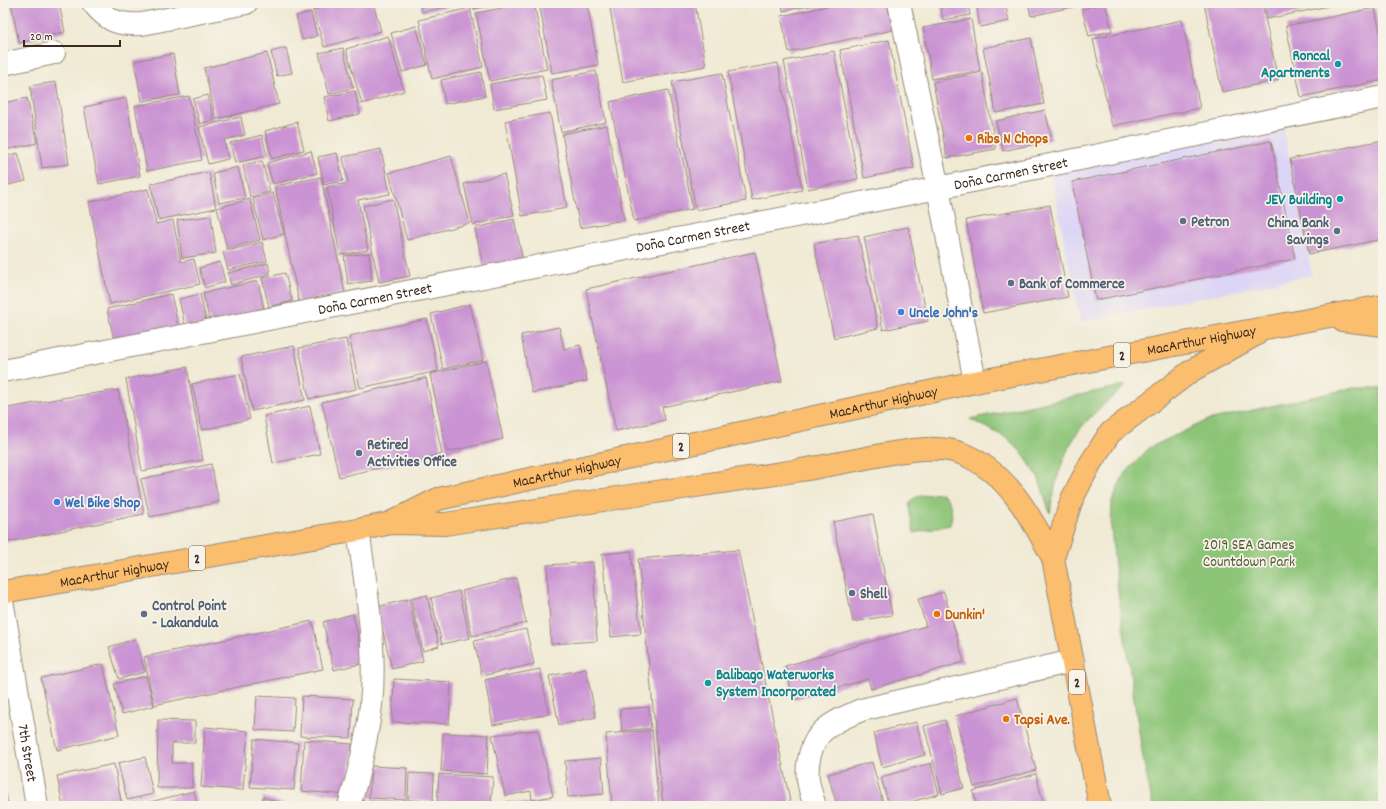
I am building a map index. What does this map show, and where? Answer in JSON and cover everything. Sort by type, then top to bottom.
[{"type":"highway","name":"MacArthur Highway","points":[[391,523],[438,499],[975,382],[1383,306]]},
{"type":"highway","points":[[1320,318],[1383,325]]},
{"type":"highway","points":[[1053,558],[1072,499],[1090,464],[1110,433],[1191,371],[1270,327]]},
{"type":"highway","name":"MacArthur Highway","points":[[3,592],[391,523],[445,524],[798,470],[910,450],[940,449],[962,454],[987,467],[1012,490],[1036,527],[1053,558],[1100,806]]},
{"type":"street","points":[[93,3],[100,11],[114,22],[129,24],[142,24],[246,3]]},
{"type":"street","points":[[899,3],[938,188],[975,382]]},
{"type":"street","points":[[3,64],[54,53]]},
{"type":"street","name":"Doña Carmen Street","points":[[3,371],[938,188],[1383,97]]},
{"type":"street","points":[[349,806],[367,735],[371,704],[373,666],[368,599],[358,530]]},
{"type":"street","name":"7th Street","points":[[3,606],[37,806]]},
{"type":"street","points":[[814,803],[808,778],[809,759],[814,745],[822,731],[841,718],[861,710],[1073,661]]},
{"type":"shaded area","name":"Petron","points":[[1283,126],[1312,275],[1080,322],[1051,173]]},
{"type":"green space","points":[[1126,385],[1093,415],[1076,435],[1062,463],[1050,513],[1038,476],[1022,453],[1007,438],[970,419]]},
{"type":"green space","name":"2019 SEA Games Countdown Park","points":[[1353,388],[1383,388],[1383,806],[1153,806],[1143,758],[1118,592],[1111,529],[1112,501],[1123,476],[1149,448],[1208,420]]},
{"type":"green space","points":[[941,493],[947,499],[951,507],[952,516],[950,525],[914,533],[909,506],[911,501],[920,496]]},
{"type":"building","points":[[11,3],[59,3],[65,32],[19,43]]},
{"type":"building","points":[[339,3],[373,3],[381,31],[324,47],[313,10]]},
{"type":"building","points":[[420,3],[463,3],[463,4],[422,12]]},
{"type":"building","points":[[472,3],[507,3],[507,4],[473,9]]},
{"type":"building","points":[[534,3],[547,69],[490,81],[476,13]]},
{"type":"building","points":[[539,3],[587,3],[598,65],[552,73]]},
{"type":"building","points":[[609,3],[695,3],[706,66],[623,82]]},
{"type":"building","points":[[782,3],[821,3],[821,4],[783,11]]},
{"type":"building","points":[[842,3],[887,3],[893,30],[789,52],[781,16]]},
{"type":"building","points":[[940,3],[968,3],[970,15],[943,20]]},
{"type":"building","points":[[976,3],[1005,3],[1009,21],[980,27]]},
{"type":"building","points":[[1028,3],[1085,3],[1085,4],[1031,16]]},
{"type":"building","points":[[1105,3],[1112,31],[1089,36],[1082,9]]},
{"type":"building","points":[[1204,3],[1262,3],[1278,80],[1222,92]]},
{"type":"building","points":[[1264,3],[1338,3],[1338,4],[1267,19]]},
{"type":"building","points":[[470,8],[483,67],[432,79],[419,20]]},
{"type":"building","name":"Roncal Apartments","points":[[1375,8],[1383,47],[1383,80],[1301,97],[1286,26]]},
{"type":"building","points":[[311,12],[317,36],[302,40],[296,16]]},
{"type":"building","points":[[971,19],[980,71],[932,79],[923,28]]},
{"type":"building","points":[[1182,20],[1200,108],[1112,126],[1093,39]]},
{"type":"building","points":[[416,26],[427,65],[402,72],[391,33]]},
{"type":"building","points":[[388,36],[404,91],[362,104],[346,49]]},
{"type":"building","points":[[1031,38],[1044,104],[996,113],[983,48]]},
{"type":"building","points":[[889,40],[914,168],[864,178],[840,50]]},
{"type":"building","points":[[286,48],[292,73],[277,76],[271,52]]},
{"type":"building","points":[[343,48],[353,88],[329,94],[319,53]]},
{"type":"building","points":[[834,51],[858,179],[808,189],[784,61]]},
{"type":"building","points":[[267,53],[279,104],[216,119],[204,68]]},
{"type":"building","points":[[173,54],[180,95],[142,101],[134,61]]},
{"type":"building","points":[[778,63],[802,190],[752,200],[728,72]]},
{"type":"building","points":[[596,71],[606,122],[561,132],[551,80]]},
{"type":"building","points":[[481,72],[485,96],[445,104],[441,80]]},
{"type":"building","points":[[982,72],[996,149],[947,158],[933,82]]},
{"type":"building","points":[[722,73],[746,201],[696,210],[672,82]]},
{"type":"building","points":[[542,75],[547,100],[494,109],[490,84]]},
{"type":"building","points":[[56,82],[69,164],[42,168],[30,86]]},
{"type":"building","points":[[668,90],[693,209],[634,221],[610,102]]},
{"type":"building","points":[[355,91],[360,114],[329,121],[324,97]]},
{"type":"building","points":[[208,95],[214,120],[200,124],[193,99]]},
{"type":"building","points":[[189,96],[202,160],[147,171],[135,106]]},
{"type":"building","points":[[27,98],[37,143],[5,150],[3,142],[3,103]]},
{"type":"building","points":[[126,98],[140,176],[99,184],[84,107]]},
{"type":"building","points":[[1045,110],[1052,140],[1003,151],[996,121]]},
{"type":"building","points":[[550,113],[567,208],[522,216],[505,121]]},
{"type":"building","points":[[241,117],[245,135],[224,140],[228,159],[208,164],[199,127]]},
{"type":"building","points":[[297,122],[304,150],[272,159],[265,131]]},
{"type":"building","points":[[607,125],[624,220],[580,228],[562,134]]},
{"type":"building","points":[[262,135],[267,156],[235,163],[230,143]]},
{"type":"building","name":"JEV Building","points":[[1383,140],[1383,239],[1309,254],[1290,159]]},
{"type":"building","name":"Petron","points":[[1271,141],[1295,259],[1096,300],[1072,182]]},
{"type":"building","points":[[381,149],[390,194],[358,200],[368,250],[340,255],[327,187],[348,183],[343,157]]},
{"type":"building","points":[[311,151],[317,173],[273,184],[267,163]]},
{"type":"building","points":[[18,153],[26,181],[8,185],[3,157]]},
{"type":"building","points":[[337,153],[343,181],[324,185],[318,157]]},
{"type":"building","points":[[451,156],[470,223],[407,240],[389,173]]},
{"type":"building","points":[[262,161],[270,192],[250,197],[243,165]]},
{"type":"building","points":[[238,167],[245,198],[219,203],[213,173]]},
{"type":"building","points":[[209,172],[216,208],[158,220],[151,184]]},
{"type":"building","points":[[504,174],[514,215],[473,225],[464,184]]},
{"type":"building","points":[[321,177],[345,293],[299,302],[275,186]]},
{"type":"building","points":[[148,189],[156,224],[173,220],[181,262],[194,259],[200,284],[110,304],[89,202]]},
{"type":"building","points":[[273,193],[284,234],[263,240],[253,199]]},
{"type":"building","points":[[250,199],[260,240],[227,249],[217,208]]},
{"type":"building","points":[[393,199],[410,276],[379,282],[363,206]]},
{"type":"building","points":[[1050,205],[1068,297],[983,313],[966,220]]},
{"type":"building","points":[[211,216],[216,253],[182,258],[177,220]]},
{"type":"building","points":[[514,219],[523,261],[484,270],[475,228]]},
{"type":"building","points":[[908,227],[928,321],[883,330],[864,237]]},
{"type":"building","points":[[858,235],[878,328],[834,338],[814,244]]},
{"type":"building","points":[[262,242],[267,261],[228,270],[223,252]]},
{"type":"building","points":[[755,252],[782,381],[662,407],[665,420],[616,431],[586,289]]},
{"type":"building","points":[[369,253],[372,281],[348,284],[344,256]]},
{"type":"building","points":[[220,262],[225,282],[205,288],[199,268]]},
{"type":"building","points":[[268,263],[270,274],[231,285],[228,273]]},
{"type":"building","points":[[285,273],[292,301],[269,307],[262,278]]},
{"type":"building","points":[[258,281],[265,314],[211,327],[203,293]]},
{"type":"building","points":[[171,294],[179,329],[115,344],[107,309]]},
{"type":"building","points":[[200,294],[207,325],[186,330],[179,299]]},
{"type":"building","points":[[470,304],[483,360],[443,369],[431,314]]},
{"type":"building","points":[[427,319],[438,371],[360,388],[349,336]]},
{"type":"building","points":[[559,327],[564,349],[580,345],[587,381],[532,393],[521,335]]},
{"type":"building","points":[[346,339],[356,389],[309,399],[299,348]]},
{"type":"building","points":[[294,346],[305,400],[252,411],[241,357]]},
{"type":"building","points":[[486,361],[503,439],[447,452],[430,374]]},
{"type":"building","points":[[187,367],[203,460],[142,471],[126,379]]},
{"type":"building","points":[[240,374],[250,419],[202,430],[192,384]]},
{"type":"building","points":[[426,378],[442,454],[339,477],[322,402]]},
{"type":"building","points":[[118,390],[144,514],[3,543],[3,409],[62,398]]},
{"type":"building","points":[[310,406],[320,454],[273,463],[264,416]]},
{"type":"building","points":[[211,464],[219,502],[150,517],[141,479]]},
{"type":"building","points":[[873,514],[892,615],[853,622],[833,522]]},
{"type":"building","name":"Balibago Waterworks System Incorporated","points":[[738,550],[791,806],[663,806],[638,559]]},
{"type":"building","points":[[631,551],[641,634],[611,637],[602,554]]},
{"type":"building","points":[[593,562],[597,641],[551,644],[547,565]]},
{"type":"building","points":[[516,578],[526,623],[472,636],[462,591]]},
{"type":"building","points":[[459,591],[470,638],[442,644],[431,598]]},
{"type":"building","points":[[944,592],[964,662],[871,689],[868,679],[794,700],[785,666],[926,626],[918,599]]},
{"type":"building","points":[[427,595],[439,646],[423,651],[411,599]]},
{"type":"building","points":[[409,599],[423,661],[392,669],[377,607]]},
{"type":"building","points":[[353,614],[364,663],[334,670],[323,622]]},
{"type":"building","points":[[312,621],[323,669],[154,705],[144,657]]},
{"type":"building","points":[[526,629],[534,664],[482,676],[474,641]]},
{"type":"building","points":[[135,639],[145,672],[119,679],[109,647]]},
{"type":"building","points":[[103,664],[119,735],[57,750],[41,678]]},
{"type":"building","points":[[540,669],[549,714],[493,725],[485,680]]},
{"type":"building","points":[[586,669],[596,717],[559,725],[549,676]]},
{"type":"building","points":[[146,676],[154,706],[122,714],[114,684]]},
{"type":"building","points":[[394,679],[451,682],[449,724],[392,722]]},
{"type":"building","points":[[257,696],[295,698],[293,732],[255,730]]},
{"type":"building","points":[[302,696],[353,699],[351,738],[300,736]]},
{"type":"building","points":[[1017,698],[1036,770],[974,787],[955,716]]},
{"type":"building","points":[[649,707],[651,728],[622,731],[620,709]]},
{"type":"building","points":[[158,720],[195,721],[195,743],[172,743],[172,763],[192,763],[192,788],[157,788]]},
{"type":"building","points":[[945,720],[964,788],[942,794],[924,726]]},
{"type":"building","points":[[916,722],[925,755],[882,767],[874,733]]},
{"type":"building","points":[[205,727],[248,731],[243,790],[201,787]]},
{"type":"building","points":[[538,730],[553,796],[532,800],[531,791],[505,796],[492,735]]},
{"type":"building","points":[[652,730],[659,806],[612,806],[606,734]]},
{"type":"building","points":[[443,733],[489,735],[487,774],[441,771]]},
{"type":"building","points":[[254,739],[298,743],[294,790],[250,787]]},
{"type":"building","points":[[304,740],[352,744],[349,795],[301,791]]},
{"type":"building","points":[[145,757],[153,794],[127,800],[118,763]]},
{"type":"building","points":[[601,758],[604,794],[568,797],[565,761]]},
{"type":"building","points":[[872,762],[884,806],[837,806],[828,774]]},
{"type":"building","points":[[931,763],[939,794],[897,806],[889,806],[881,777]]},
{"type":"building","points":[[114,764],[122,806],[63,806],[57,776]]},
{"type":"building","points":[[371,766],[407,768],[406,800],[369,798]]},
{"type":"building","points":[[409,773],[434,774],[433,802],[408,800]]},
{"type":"building","points":[[439,774],[493,777],[491,806],[437,804]]},
{"type":"building","points":[[1036,774],[1044,806],[977,806],[973,791]]},
{"type":"building","points":[[4,786],[8,806],[3,806]]},
{"type":"building","points":[[194,791],[198,806],[138,806],[138,805]]},
{"type":"building","points":[[263,797],[291,806],[262,806]]},
{"type":"building","points":[[363,801],[397,802],[397,806],[362,806]]},
{"type":"building","points":[[506,802],[549,804],[549,806],[506,806]]},
{"type":"building","points":[[399,803],[428,805],[428,806],[399,806]]},
{"type":"place","name":"Roncal Apartments","points":[[1338,64]]},
{"type":"place","name":"Ribs N Chops","points":[[969,138]]},
{"type":"place","name":"JEV Building","points":[[1340,199]]},
{"type":"place","name":"Petron","points":[[1183,221]]},
{"type":"place","name":"China Bank Savings","points":[[1337,231]]},
{"type":"place","name":"Bank of Commerce","points":[[1011,283]]},
{"type":"place","name":"Uncle John's","points":[[901,312]]},
{"type":"place","name":"Retired Activities Office","points":[[359,453]]},
{"type":"place","name":"Wel Bike Shop","points":[[57,502]]},
{"type":"place","name":"Shell","points":[[852,593]]},
{"type":"place","name":"Control Point - Lakandula","points":[[144,614]]},
{"type":"place","name":"Dunkin'","points":[[937,614]]},
{"type":"place","name":"Balibago Waterworks System Incorporated","points":[[708,683]]},
{"type":"place","name":"Tapsi Ave.","points":[[1006,719]]}]
